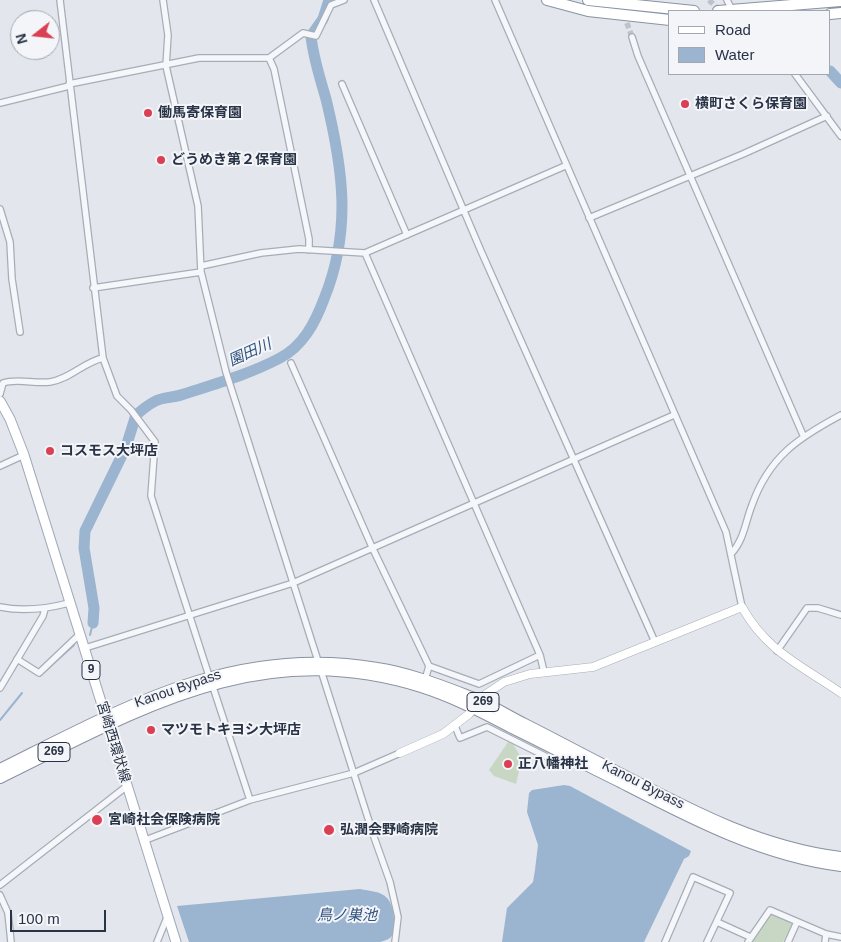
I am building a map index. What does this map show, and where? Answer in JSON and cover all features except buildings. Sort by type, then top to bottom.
[{"type":"highway","points":[[547,0],[588,11],[668,20]]},
{"type":"highway","points":[[588,0],[684,10]]},
{"type":"highway","points":[[738,10],[834,1]]},
{"type":"highway","name":"Kanou Bypass","points":[[320,666],[377,676],[476,704],[711,827],[785,856],[841,866]]},
{"type":"highway","name":"Kanou Bypass","points":[[106,721],[159,693],[210,680],[320,666],[378,668],[425,680],[727,827],[786,848],[841,857]]},
{"type":"highway","name":"269","points":[[0,769],[106,721]]},
{"type":"highway","name":"269","points":[[0,778],[106,721]]},
{"type":"main road","points":[[834,1],[838,14]]},
{"type":"main road","name":"宮崎西環状線","points":[[0,401],[10,419],[24,455],[176,942]]},
{"type":"street","points":[[60,0],[69,85],[91,248],[93,288],[103,358],[116,396],[131,410],[138,422],[155,442],[151,496],[250,800]]},
{"type":"street","points":[[163,0],[168,35],[166,65],[198,206],[201,269],[226,372],[390,882],[398,917],[395,942]]},
{"type":"street","points":[[0,104],[69,85],[199,58],[270,58],[303,33],[316,36],[331,5],[344,0]]},
{"type":"street","points":[[374,0],[398,59],[654,642]]},
{"type":"street","points":[[495,0],[726,532],[742,607],[757,632],[777,651],[841,693]]},
{"type":"street","points":[[727,0],[738,10]]},
{"type":"street","points":[[632,37],[638,56],[803,435]]},
{"type":"street","points":[[270,58],[292,146],[309,239],[309,250]]},
{"type":"street","points":[[796,75],[841,136]]},
{"type":"street","points":[[342,84],[407,235]]},
{"type":"street","points":[[589,218],[827,116]]},
{"type":"street","points":[[93,288],[201,269],[261,253],[299,249],[340,253],[365,253],[566,166]]},
{"type":"street","points":[[0,209],[10,242],[12,280],[20,332]]},
{"type":"street","points":[[365,253],[472,504],[540,655],[544,672]]},
{"type":"street","points":[[0,394],[3,383],[8,381],[29,383],[55,381],[103,358]]},
{"type":"street","points":[[291,363],[372,547],[429,666],[425,680]]},
{"type":"street","points":[[85,648],[293,583],[674,415]]},
{"type":"street","points":[[731,554],[740,545],[755,495],[766,474],[780,455],[803,435],[841,415]]},
{"type":"street","points":[[0,466],[24,455]]},
{"type":"street","points":[[0,607],[12,610],[45,609],[69,602]]},
{"type":"street","points":[[143,841],[250,800],[354,773],[432,740],[455,726],[476,704],[504,682],[517,677],[544,672],[593,667],[742,607]]},
{"type":"street","points":[[777,651],[807,608],[818,608],[841,615]]},
{"type":"street","points":[[0,688],[43,616],[45,609]]},
{"type":"street","points":[[17,659],[39,673],[80,634]]},
{"type":"street","points":[[429,666],[479,684],[540,655]]},
{"type":"street","points":[[455,726],[460,738],[487,727],[545,756]]},
{"type":"street","points":[[0,884],[127,786]]},
{"type":"street","points":[[665,942],[693,877],[730,893],[707,942]]},
{"type":"street","points":[[0,896],[8,913],[10,942]]},
{"type":"street","points":[[717,922],[749,940],[770,910],[826,934],[841,936]]},
{"type":"street","points":[[157,942],[168,915]]},
{"type":"street","points":[[788,942],[797,922]]},
{"type":"street","points":[[825,942],[826,934]]},
{"type":"green space","points":[[508,742],[513,744],[522,759],[516,784],[494,776],[489,770]]},
{"type":"green space","points":[[772,913],[793,923],[783,942],[751,942]]},
{"type":"water","points":[[564,785],[570,786],[691,851],[689,856],[684,859],[644,942],[502,942],[507,908],[533,882],[538,845],[527,812],[529,793],[532,790]]},
{"type":"water","name":"鳥ノ巣池","points":[[360,889],[382,894],[389,901],[393,911],[394,928],[391,937],[388,939],[380,942],[189,942],[177,906]]},
{"type":"waterway","name":"園田川","points":[[93,623],[94,608],[84,548],[85,531],[126,447],[136,415],[158,400],[181,395],[232,378],[280,358],[302,340],[317,317],[324,299],[339,248],[342,199],[337,150],[311,36],[323,19],[329,0]]},
{"type":"waterway","points":[[831,72],[841,83]]},
{"type":"waterway","points":[[90,635],[93,623]]},
{"type":"waterway","points":[[44,672],[74,645]]},
{"type":"waterway","points":[[0,720],[22,693]]},
{"type":"tunnel","points":[[709,0],[719,10]]},
{"type":"tunnel","points":[[624,15],[632,37]]},
{"type":"place","name":"横町さくら保育園","points":[[685,104]]},
{"type":"place","name":"働馬寄保育園","points":[[148,113]]},
{"type":"place","name":"どうめき第２保育園","points":[[161,160]]},
{"type":"place","name":"コスモス大坪店","points":[[50,451]]},
{"type":"place","name":"マツモトキヨシ大坪店","points":[[151,730]]},
{"type":"place","name":"正八幡神社","points":[[508,764]]},
{"type":"place","name":"宮崎社会保険病院","points":[[97,820]]},
{"type":"place","name":"弘潤会野崎病院","points":[[329,830]]}]
